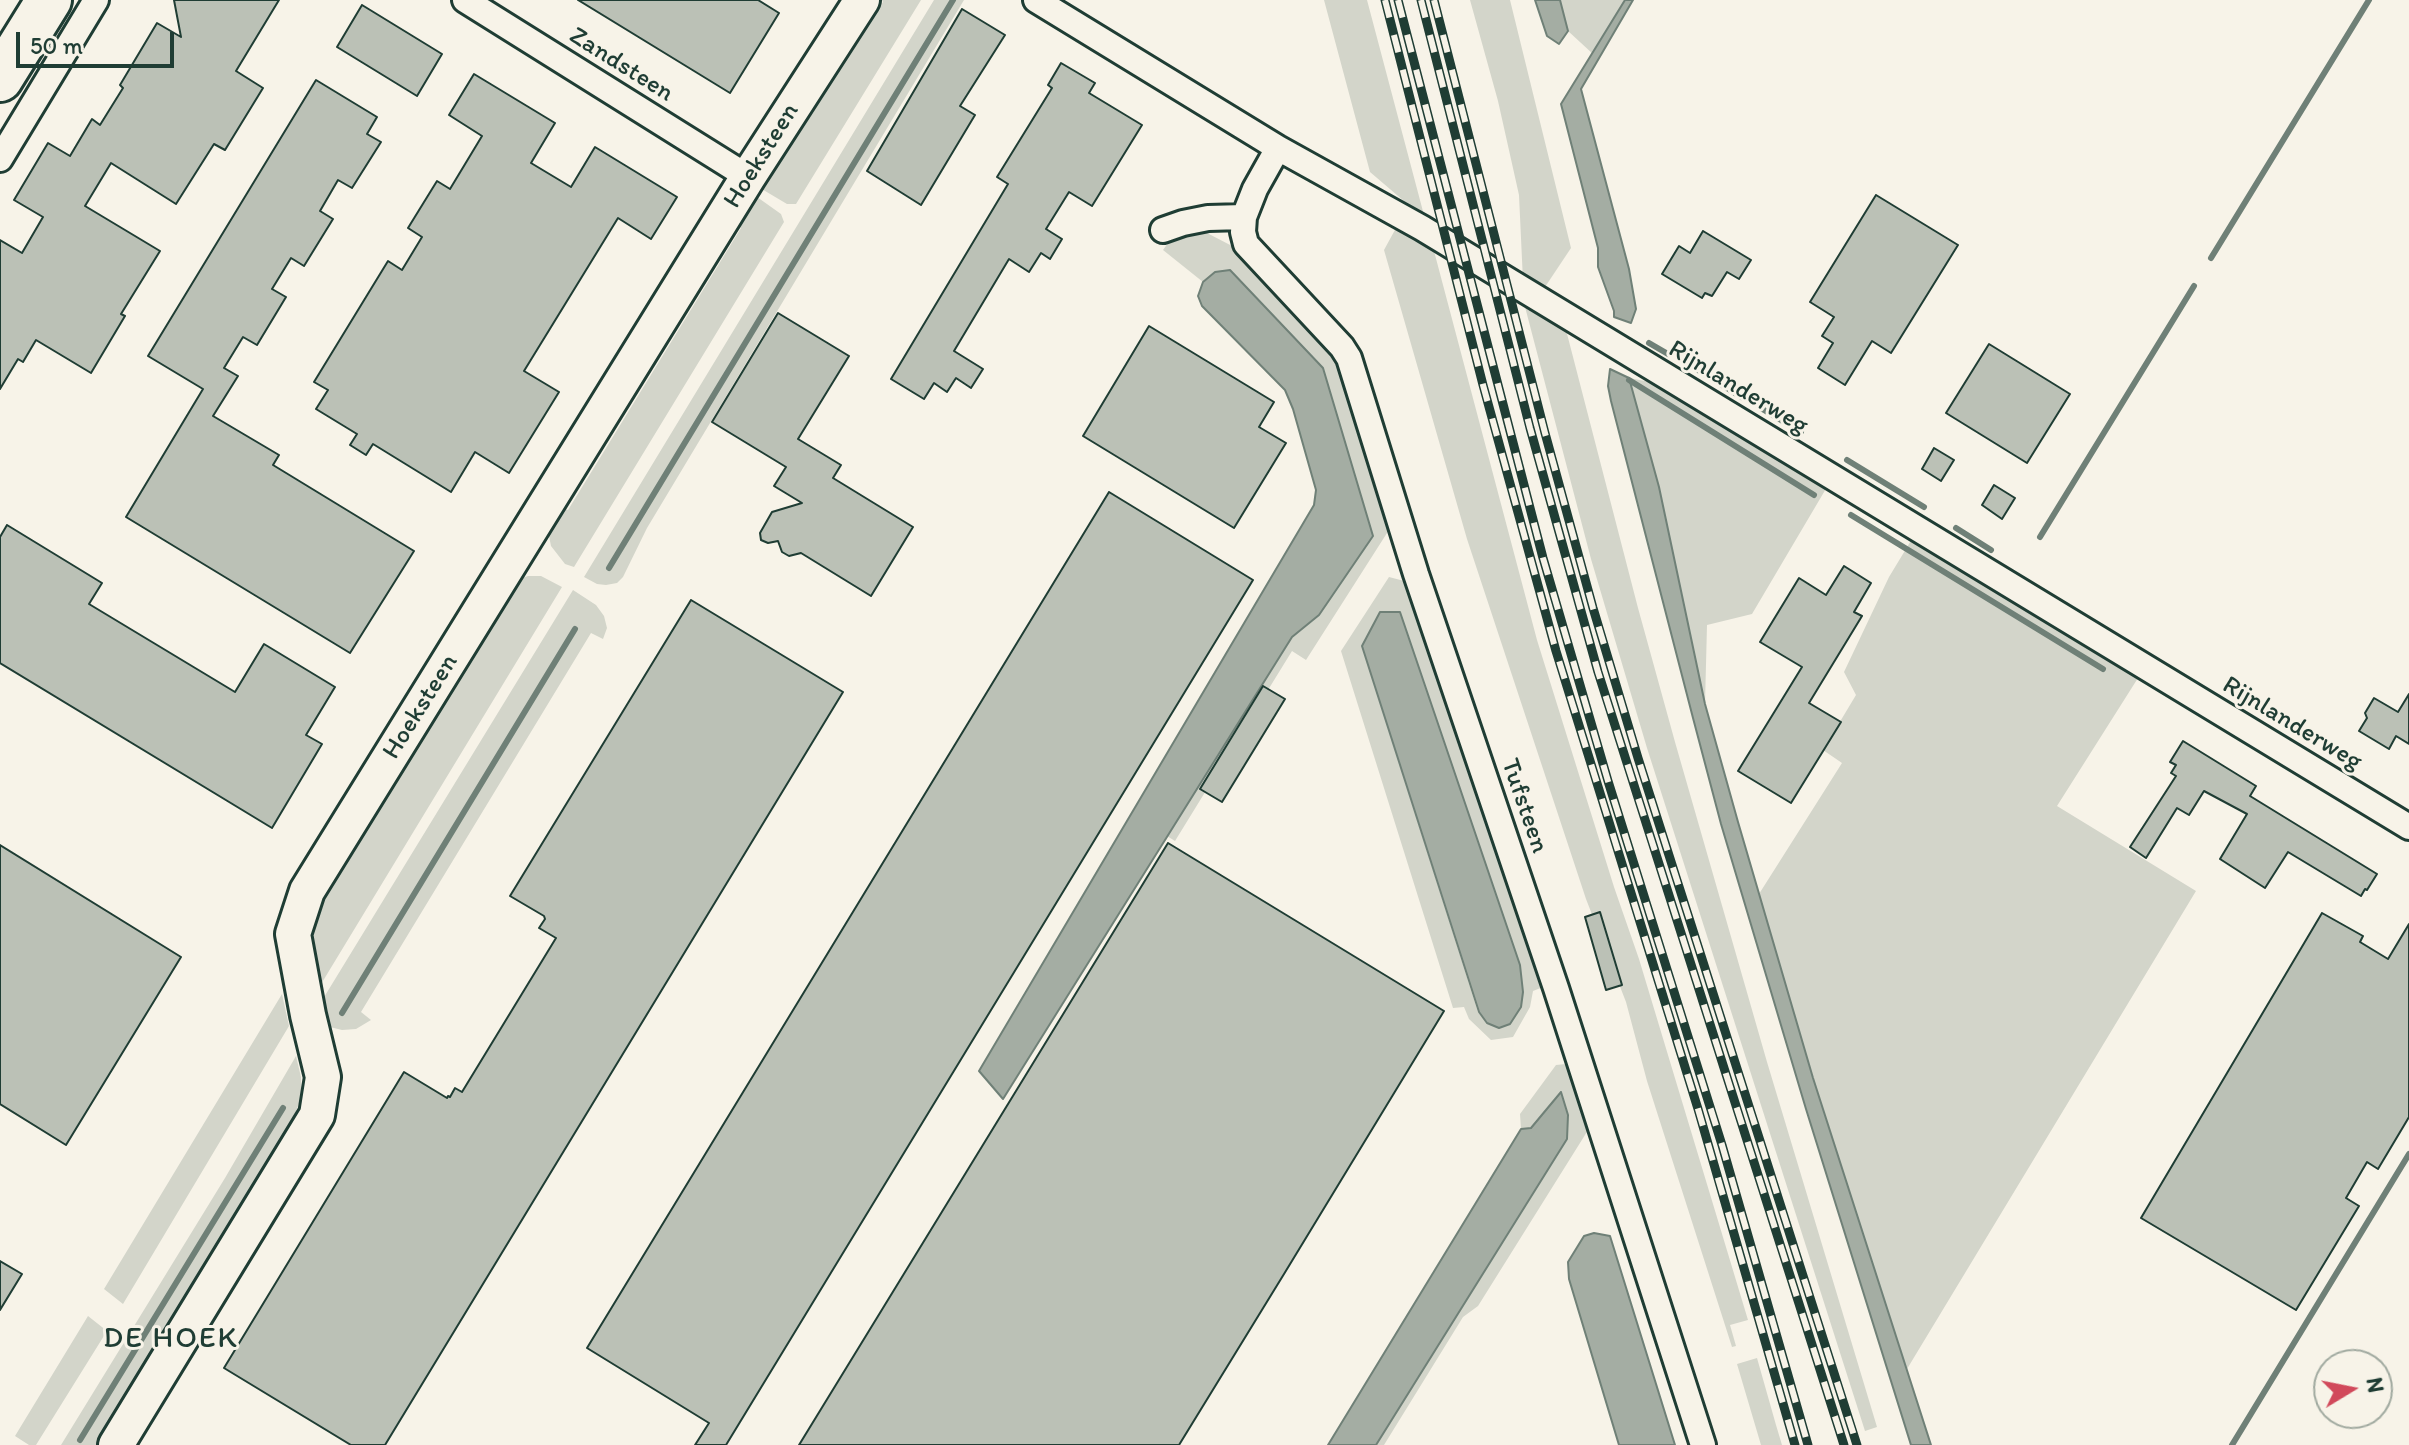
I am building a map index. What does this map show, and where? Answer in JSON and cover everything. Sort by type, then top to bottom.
[{"type":"highway","points":[[0,79],[49,0]]},
{"type":"street","points":[[0,159],[96,0]]},
{"type":"street","name":"Zandsteen","points":[[465,0],[748,177]]},
{"type":"street","name":"Hoeksteen","points":[[116,1445],[317,1115],[323,1077],[293,934],[307,891],[748,177],[862,0]]},
{"type":"street","name":"Rijnlanderweg","points":[[1036,0],[1278,148],[1422,228],[2409,827]]},
{"type":"street","points":[[1163,230],[1208,218],[1244,217],[1255,189],[1278,148]]},
{"type":"street","name":"Tufsteen","points":[[1244,217],[1246,244],[1349,358],[1413,563],[1556,988],[1703,1445]]},
{"type":"shaded area","points":[[882,0],[921,0],[796,204],[787,204],[755,185],[791,128],[800,132]]},
{"type":"shaded area","points":[[934,0],[964,0],[647,528],[623,577],[617,583],[606,585],[584,577]]},
{"type":"shaded area","points":[[1324,0],[1367,0],[1425,219],[1370,172]]},
{"type":"shaded area","points":[[1470,0],[1510,0],[1571,248],[1541,293],[1523,281],[1519,195],[1498,101]]},
{"type":"shaded area","points":[[1535,0],[1560,0],[1568,31],[1559,44],[1547,36]]},
{"type":"shaded area","points":[[1560,0],[1625,0],[1593,54],[1568,31]]},
{"type":"shaded area","points":[[1625,0],[1633,0],[1581,89],[1629,269],[1636,309],[1631,323],[1614,317],[1598,267],[1598,248],[1561,104]]},
{"type":"shaded area","points":[[750,192],[781,214],[784,222],[574,567],[565,564],[551,546],[547,526],[559,507],[568,510],[741,228],[733,221]]},
{"type":"shaded area","points":[[1396,228],[1434,251],[1537,640],[1639,959],[1748,1320],[1730,1325],[1736,1346],[1732,1347],[1647,1081],[1626,1002],[1586,899],[1467,539],[1384,250]]},
{"type":"shaded area","points":[[1207,233],[1234,247],[1330,349],[1337,361],[1390,524],[1306,660],[1292,651],[1175,841],[1167,836],[1292,637],[1319,615],[1373,536],[1215,272],[1203,282],[1163,250],[1168,243],[1188,234]]},
{"type":"shaded area","points":[[1230,270],[1323,368],[1373,536],[1319,615],[1292,637],[1003,1099],[979,1071],[1314,505],[1316,490],[1285,390],[1202,306],[1198,296],[1203,282],[1215,272]]},
{"type":"shaded area","points":[[1524,303],[1565,326],[1675,742],[1877,1427],[1865,1431],[1647,748],[1591,559]]},
{"type":"shaded area","points":[[1610,369],[1629,378],[1659,487],[1705,704],[1738,822],[1813,1078],[1931,1445],[1911,1445],[1806,1109],[1721,824],[1611,401],[1608,386]]},
{"type":"shaded area","points":[[1629,378],[1661,384],[1827,487],[1752,614],[1707,625],[1705,704],[1659,487]]},
{"type":"shaded area","points":[[1912,539],[2138,678],[2057,806],[2196,891],[1907,1369],[1813,1078],[1759,894],[1842,763],[1823,750],[1856,695],[1844,672],[1889,577]]},
{"type":"shaded area","points":[[541,576],[562,587],[315,994],[305,947],[315,907],[513,581]]},
{"type":"shaded area","points":[[1389,577],[1408,582],[1543,987],[1533,991],[1530,1007],[1513,1037],[1491,1040],[1469,1019],[1464,1007],[1453,1008],[1341,651]],"holes":[[[1362,646],[1487,1023],[1478,1012]]]},
{"type":"shaded area","points":[[573,590],[596,605],[604,616],[607,628],[603,639],[591,633],[361,1012],[371,1020],[356,1029],[326,1026],[318,1007]]},
{"type":"shaded area","points":[[1380,612],[1400,612],[1520,965],[1521,1007],[1510,1024],[1499,1028],[1487,1023],[1479,1012],[1362,646]]},
{"type":"shaded area","points":[[282,994],[289,1026],[123,1304],[104,1289]]},
{"type":"shaded area","points":[[296,1056],[301,1077],[301,1099],[293,1118],[97,1445],[61,1445],[225,1178]]},
{"type":"shaded area","points":[[1556,1065],[1571,1066],[1590,1127],[1478,1306],[1463,1317],[1384,1445],[1376,1445],[1566,1139],[1561,1093],[1531,1128],[1521,1129],[1520,1114]]},
{"type":"shaded area","points":[[1561,1092],[1568,1115],[1567,1139],[1376,1445],[1328,1445],[1521,1129],[1531,1128]]},
{"type":"shaded area","points":[[1594,1233],[1610,1236],[1675,1445],[1619,1445],[1569,1279],[1568,1262],[1584,1236]]},
{"type":"shaded area","points":[[88,1316],[107,1331],[36,1445],[29,1445],[15,1436]]},
{"type":"shaded area","points":[[1757,1358],[1782,1445],[1761,1445],[1737,1364]]},
{"type":"building","points":[[174,0],[279,0],[236,71],[263,88],[225,150],[214,144],[176,204],[111,163],[85,206],[160,251],[121,314],[125,316],[91,373],[36,340],[23,362],[18,359],[0,389],[0,240],[22,253],[43,217],[14,200],[48,143],[70,156],[92,119],[100,125],[157,23],[181,37]]},
{"type":"building","points":[[578,0],[758,0],[779,13],[730,93]]},
{"type":"building","points":[[362,5],[442,54],[417,96],[337,47]]},
{"type":"building","points":[[962,9],[1005,35],[960,106],[975,115],[921,205],[867,171]]},
{"type":"building","points":[[1061,63],[1095,83],[1089,93],[1142,125],[1092,206],[1069,192],[1046,229],[1062,239],[1050,259],[1041,253],[1029,272],[1009,259],[954,351],[983,369],[971,388],[956,378],[947,392],[934,383],[924,399],[891,379],[1008,184],[997,177],[1052,88],[1048,85]]},
{"type":"building","points":[[474,74],[555,123],[531,163],[571,187],[595,147],[677,197],[651,239],[618,218],[524,371],[559,392],[509,473],[475,452],[451,492],[373,444],[366,455],[350,445],[357,434],[316,409],[328,390],[314,382],[388,261],[402,270],[422,237],[408,228],[437,181],[450,189],[482,136],[449,115]]},
{"type":"building","points":[[316,80],[377,117],[367,134],[381,142],[352,188],[338,180],[320,211],[333,219],[304,266],[291,258],[272,289],[286,297],[257,345],[243,337],[224,368],[238,376],[213,416],[279,455],[273,465],[414,551],[350,653],[126,517],[203,389],[148,356]]},
{"type":"building","points":[[1876,195],[1958,245],[1891,353],[1872,341],[1845,385],[1818,368],[1833,343],[1822,336],[1834,317],[1810,302]]},
{"type":"building","points":[[1703,231],[1751,260],[1739,279],[1727,272],[1712,296],[1705,293],[1702,298],[1662,274],[1679,246],[1690,253]]},
{"type":"building","points":[[778,313],[849,356],[798,439],[841,465],[833,478],[913,527],[871,596],[801,553],[789,556],[782,552],[778,541],[768,543],[761,540],[760,533],[772,512],[802,503],[774,486],[786,467],[712,422]]},
{"type":"building","points":[[1149,326],[1274,402],[1259,427],[1286,443],[1234,528],[1083,436]]},
{"type":"building","points":[[1989,344],[2070,394],[2027,463],[1946,413]]},
{"type":"building","points":[[1934,448],[1954,460],[1941,481],[1922,469]]},
{"type":"building","points":[[1994,485],[2015,498],[2002,519],[1982,505]]},
{"type":"building","points":[[1109,492],[1253,580],[726,1445],[695,1445],[709,1423],[587,1348]]},
{"type":"building","points":[[7,525],[102,583],[89,604],[235,692],[264,644],[335,687],[306,735],[322,744],[272,828],[0,663],[0,537]]},
{"type":"building","points":[[1844,566],[1871,583],[1854,612],[1862,616],[1809,703],[1841,722],[1791,803],[1738,771],[1802,667],[1760,642],[1799,578],[1826,595]]},
{"type":"building","points":[[691,600],[843,692],[385,1445],[351,1445],[224,1368],[404,1072],[447,1098],[455,1088],[462,1092],[556,938],[539,928],[544,916],[510,896]]},
{"type":"building","points":[[1263,686],[1285,699],[1222,802],[1200,789]]},
{"type":"building","points":[[2409,694],[2409,744],[2396,736],[2389,749],[2359,731],[2374,698],[2398,712]]},
{"type":"building","points":[[2183,741],[2256,786],[2250,796],[2377,874],[2367,890],[2361,896],[2288,852],[2265,888],[2220,859],[2247,814],[2204,791],[2189,815],[2177,808],[2146,858],[2130,847],[2176,776],[2171,773],[2176,765],[2170,762]]},
{"type":"building","points":[[1168,843],[1444,1011],[1284,1274],[1179,1445],[799,1445]]},
{"type":"building","points":[[0,845],[181,957],[66,1145],[0,1104]]},
{"type":"building","points":[[1600,912],[1622,985],[1606,990],[1585,917]]},
{"type":"building","points":[[2322,913],[2363,936],[2360,942],[2388,959],[2409,924],[2409,1117],[2378,1169],[2367,1162],[2346,1198],[2359,1206],[2296,1310],[2141,1218]]},
{"type":"building","points":[[0,1261],[22,1274],[0,1310]]},
{"type":"waterway","points":[[609,568],[953,0]]},
{"type":"waterway","points":[[2211,258],[2369,0]]},
{"type":"waterway","points":[[2040,537],[2194,286]]},
{"type":"waterway","points":[[1649,343],[1668,354]]},
{"type":"waterway","points":[[1698,370],[1743,398]]},
{"type":"waterway","points":[[1629,380],[1814,495]]},
{"type":"waterway","points":[[1759,407],[1801,432]]},
{"type":"waterway","points":[[1847,460],[1924,507]]},
{"type":"waterway","points":[[1851,515],[2103,669]]},
{"type":"waterway","points":[[1956,528],[1991,550]]},
{"type":"waterway","points":[[342,1013],[575,629]]},
{"type":"waterway","points":[[80,1440],[283,1108]]},
{"type":"waterway","points":[[2232,1445],[2409,1154]]},
{"type":"railway","points":[[1385,0],[1483,385],[1556,651],[1698,1109],[1795,1445]]},
{"type":"railway","points":[[1398,0],[1543,558],[1608,781],[1722,1145],[1808,1445]]},
{"type":"railway","points":[[1421,0],[1530,428],[1598,672],[1844,1445]]},
{"type":"railway","points":[[1434,0],[1593,608],[1857,1445]]},
{"type":"district","name":"DE HOEK","points":[[171,1339]]}]
